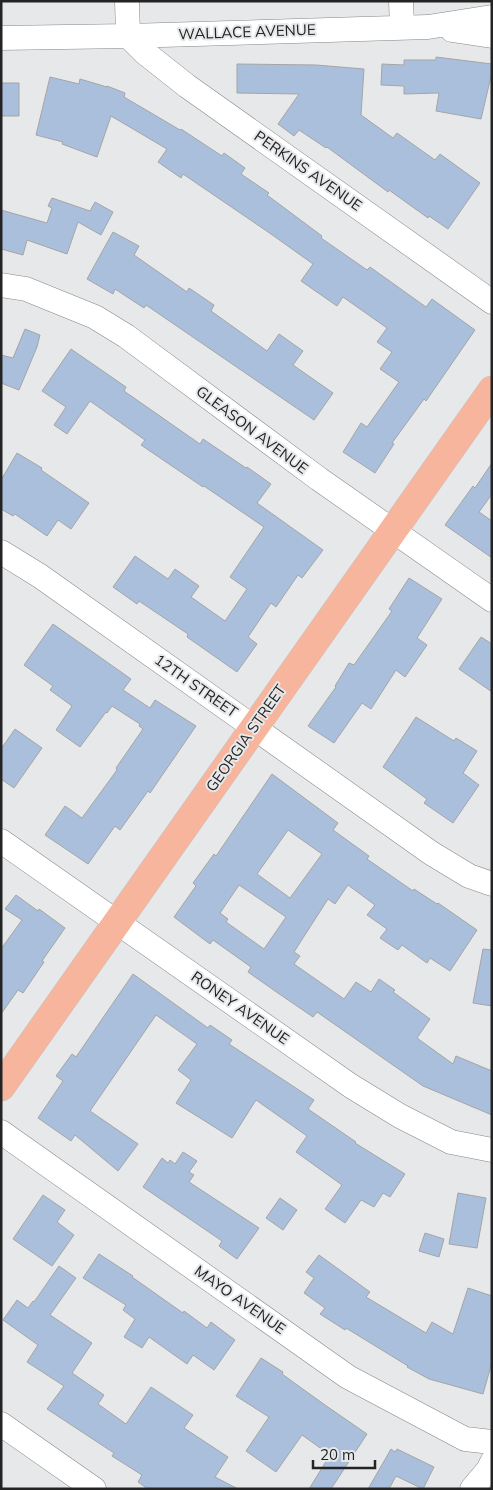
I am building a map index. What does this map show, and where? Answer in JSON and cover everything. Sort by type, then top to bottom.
[{"type":"main road","name":"GEORGIA STREET","points":[[1,1087],[492,390]]},
{"type":"street","points":[[126,1],[128,36]]},
{"type":"street","points":[[401,1],[402,27]]},
{"type":"street","name":"WALLACE AVENUE","points":[[1,38],[428,27],[492,17]]},
{"type":"street","points":[[428,27],[492,36]]},
{"type":"street","name":"PERKINS AVENUE","points":[[128,36],[144,52],[187,86],[492,302]]},
{"type":"street","name":"GLEASON AVENUE","points":[[1,285],[26,289],[95,317],[126,336],[319,479],[492,600]]},
{"type":"street","name":"12TH STREET","points":[[1,552],[40,576],[431,853],[469,876],[492,884]]},
{"type":"street","name":"RONEY AVENUE","points":[[1,841],[351,1086],[392,1111],[451,1142],[492,1150]]},
{"type":"street","name":"MAYO AVENUE","points":[[1,1132],[348,1377],[465,1439],[492,1442]]},
{"type":"street","points":[[1,1424],[94,1489]]},
{"type":"street","points":[[472,1489],[488,1470],[492,1462]]},
{"type":"building","points":[[436,57],[492,64],[492,72],[481,119],[436,111],[439,93],[404,94],[404,86],[381,85],[382,64],[404,65],[404,60],[436,60]]},
{"type":"building","points":[[237,64],[316,65],[364,69],[361,115],[393,138],[397,133],[435,160],[440,154],[480,183],[448,229],[429,216],[428,218],[389,190],[388,192],[327,147],[299,130],[294,136],[278,124],[299,94],[237,93]]},
{"type":"building","points":[[50,77],[79,84],[80,79],[125,93],[124,97],[181,129],[222,156],[224,153],[245,168],[241,174],[269,193],[267,195],[322,236],[321,238],[367,270],[370,267],[426,307],[432,299],[475,330],[426,401],[424,399],[392,443],[394,444],[375,473],[343,452],[361,423],[367,427],[399,382],[380,369],[392,352],[377,342],[387,328],[343,297],[337,306],[301,281],[313,264],[183,174],[181,178],[158,162],[167,149],[111,116],[97,157],[62,144],[63,142],[36,135]]},
{"type":"building","points":[[1,83],[19,83],[19,116],[1,116]]},
{"type":"building","points":[[52,198],[90,211],[95,202],[113,212],[101,235],[78,222],[67,254],[27,240],[23,255],[1,249],[1,210],[47,223],[52,208],[48,206]]},
{"type":"building","points":[[113,232],[139,246],[134,255],[187,292],[189,288],[214,305],[211,311],[267,351],[279,334],[303,351],[293,365],[333,393],[314,420],[146,305],[144,308],[115,289],[113,294],[87,279]]},
{"type":"building","points":[[25,329],[40,335],[19,390],[1,383],[1,355],[13,358]]},
{"type":"building","points":[[71,349],[126,387],[124,391],[200,444],[203,439],[271,484],[257,503],[323,550],[302,578],[298,575],[276,607],[271,603],[248,637],[257,644],[237,672],[187,637],[188,634],[139,601],[137,604],[113,587],[135,556],[168,579],[175,569],[199,586],[191,597],[225,621],[247,589],[230,577],[264,527],[141,445],[145,440],[90,401],[67,434],[54,425],[66,407],[42,391]]},
{"type":"building","points":[[17,453],[42,468],[41,470],[89,503],[71,529],[58,520],[47,536],[15,514],[13,516],[1,509],[1,480]]},
{"type":"building","points":[[492,463],[492,494],[479,512],[492,521],[492,558],[445,525],[473,486],[475,488]]},
{"type":"building","points":[[409,578],[442,599],[417,638],[427,645],[405,677],[396,670],[371,709],[362,703],[334,743],[308,726],[336,687],[349,663],[354,665],[392,611],[389,609]]},
{"type":"building","points":[[53,624],[131,679],[123,690],[150,708],[155,700],[196,726],[150,793],[148,791],[120,830],[115,826],[88,864],[45,835],[65,806],[82,818],[117,770],[116,768],[143,729],[139,726],[140,724],[112,706],[80,747],[56,730],[72,706],[50,690],[53,686],[24,665]]},
{"type":"building","points":[[481,637],[492,644],[492,692],[459,669]]},
{"type":"building","points":[[416,717],[454,741],[456,738],[477,751],[463,773],[479,785],[453,823],[424,803],[427,799],[383,767]]},
{"type":"building","points":[[15,729],[42,748],[14,788],[1,779],[1,749]]},
{"type":"building","points":[[272,774],[338,823],[333,830],[369,856],[367,859],[413,891],[414,889],[438,903],[477,930],[450,971],[430,958],[427,963],[402,945],[398,950],[380,938],[387,929],[367,915],[375,905],[348,885],[335,904],[328,899],[294,952],[300,956],[294,964],[344,999],[356,982],[371,992],[379,979],[395,990],[393,992],[430,1019],[417,1038],[453,1064],[456,1056],[492,1071],[492,1115],[423,1086],[317,1012],[313,1017],[248,972],[251,967],[213,940],[210,944],[174,917],[196,886],[193,883],[214,854],[216,856]],"holes":[[[288,830],[322,854],[290,898],[257,874]],[[239,885],[286,917],[264,949],[226,922],[228,919],[220,913]]]},
{"type":"building","points":[[16,895],[65,928],[23,993],[18,990],[1,1014],[1,949],[22,920],[5,909]]},
{"type":"building","points":[[483,949],[492,950],[492,1006],[473,1003]]},
{"type":"building","points":[[133,974],[208,1028],[210,1025],[232,1040],[229,1044],[314,1100],[308,1109],[355,1143],[405,1174],[390,1197],[383,1193],[374,1207],[361,1200],[345,1223],[325,1209],[342,1185],[296,1152],[307,1136],[256,1100],[232,1138],[176,1103],[191,1080],[178,1070],[197,1044],[156,1015],[90,1111],[138,1144],[118,1171],[75,1135],[71,1141],[38,1118],[63,1081],[56,1076],[72,1054],[76,1057]]},
{"type":"building","points":[[183,1152],[197,1161],[189,1172],[194,1175],[189,1182],[259,1228],[237,1259],[219,1246],[222,1241],[143,1187],[162,1158],[168,1163],[170,1160],[175,1164]]},
{"type":"building","points":[[458,1193],[486,1198],[477,1248],[449,1244]]},
{"type":"building","points":[[43,1195],[65,1210],[57,1222],[74,1235],[52,1266],[13,1239]]},
{"type":"building","points":[[280,1198],[297,1210],[283,1230],[266,1218]]},
{"type":"building","points":[[425,1233],[444,1239],[439,1257],[419,1251]]},
{"type":"building","points":[[99,1254],[133,1276],[183,1313],[184,1311],[207,1328],[211,1322],[235,1340],[214,1370],[193,1355],[187,1364],[149,1337],[142,1348],[124,1337],[135,1319],[123,1310],[126,1305],[83,1278]]},
{"type":"building","points":[[319,1255],[370,1292],[366,1297],[426,1333],[432,1322],[453,1334],[468,1288],[492,1296],[492,1362],[483,1394],[429,1379],[320,1314],[325,1308],[304,1293],[314,1278],[306,1272]]},
{"type":"building","points":[[59,1266],[76,1278],[50,1315],[92,1343],[72,1373],[104,1395],[98,1404],[126,1424],[151,1387],[193,1415],[184,1428],[228,1457],[215,1477],[238,1489],[148,1489],[138,1482],[142,1475],[112,1456],[114,1453],[47,1409],[64,1386],[27,1362],[38,1345],[3,1320],[17,1300],[28,1308]]},
{"type":"building","points":[[261,1358],[367,1434],[331,1489],[309,1489],[330,1455],[302,1435],[276,1472],[246,1451],[269,1417],[236,1396]]},
{"type":"building","points":[[391,1449],[395,1452],[397,1449],[434,1467],[423,1489],[396,1476],[389,1489],[368,1489]]}]
